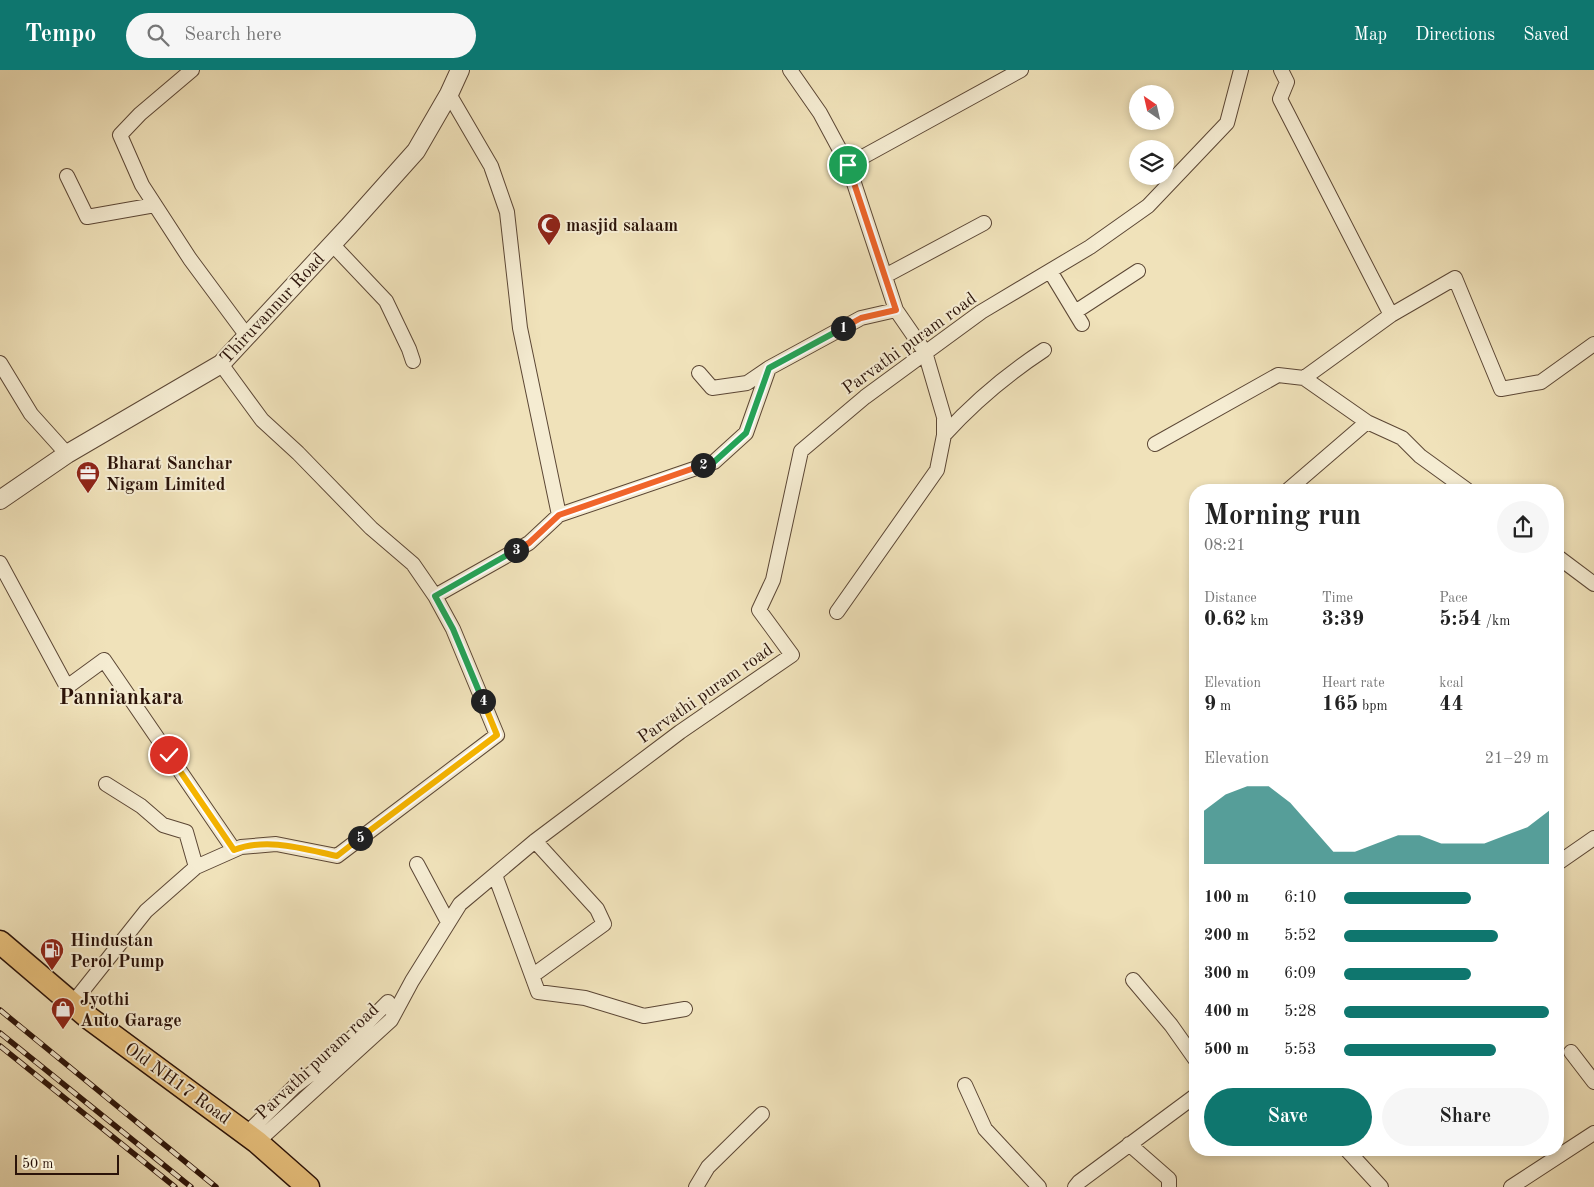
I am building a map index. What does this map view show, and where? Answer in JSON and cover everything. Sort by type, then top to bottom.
[{"type":"main road","name":"Old NH17 Road","points":[[0,942],[89,1018],[252,1138],[308,1187]]},
{"type":"street","points":[[192,70],[140,114],[120,135],[142,185],[190,258],[247,336]]},
{"type":"street","name":"Thiruvannur Road","points":[[0,500],[67,454],[221,364],[416,150],[449,94],[460,70]]},
{"type":"street","points":[[790,70],[820,113],[848,165],[896,310],[925,352],[944,417],[944,435],[937,470],[837,612]]},
{"type":"street","points":[[848,165],[1021,70]]},
{"type":"street","name":"Parvathi puram road","points":[[252,1138],[391,1020],[460,904],[535,841],[680,732],[792,655],[759,610],[773,580],[802,451],[865,396],[981,312],[1090,247],[1148,206],[1227,123],[1241,70]]},
{"type":"street","points":[[1281,70],[1287,82],[1280,99],[1391,315]]},
{"type":"street","points":[[449,94],[491,166],[507,212],[520,328],[559,515]]},
{"type":"street","points":[[67,176],[87,217],[155,205]]},
{"type":"street","points":[[885,276],[984,223]]},
{"type":"street","points":[[332,244],[386,300],[413,361]]},
{"type":"street","points":[[1050,271],[1079,318],[1138,272]]},
{"type":"street","points":[[1304,378],[1391,315],[1454,278],[1501,389],[1541,382],[1594,344]]},
{"type":"street","points":[[699,373],[712,388],[747,383],[769,368],[861,318],[896,310]]},
{"type":"street","points":[[944,435],[965,412],[1012,371],[1044,350]]},
{"type":"street","points":[[0,363],[31,414],[67,454]]},
{"type":"street","points":[[72,1004],[146,911],[196,867],[234,850],[276,844],[337,856],[497,735],[453,629],[435,596],[412,564],[372,528],[298,452],[262,420],[221,364]]},
{"type":"street","points":[[435,596],[529,543],[559,515],[714,462],[746,433],[769,368]]},
{"type":"street","points":[[1155,444],[1278,375],[1304,378],[1367,422],[1402,438],[1420,456],[1459,484]]},
{"type":"street","points":[[1295,484],[1367,422]]},
{"type":"street","points":[[1564,562],[1594,584]]},
{"type":"street","points":[[0,563],[67,687],[104,660],[234,850]]},
{"type":"street","points":[[106,784],[141,806],[163,825],[186,832],[196,867]]},
{"type":"street","points":[[1564,859],[1594,838]]},
{"type":"street","points":[[532,976],[604,924],[597,909],[535,841]]},
{"type":"street","points":[[416,864],[448,922]]},
{"type":"street","points":[[494,875],[538,992],[585,998],[644,1016],[684,1009]]},
{"type":"street","points":[[1133,980],[1171,1025],[1189,1050]]},
{"type":"street","points":[[252,1138],[294,1087],[331,1059],[388,1002]]},
{"type":"street","points":[[1572,1052],[1594,1082]]},
{"type":"street","points":[[965,1085],[985,1129],[1039,1187]]},
{"type":"street","points":[[1075,1187],[1129,1144],[1189,1100]]},
{"type":"street","points":[[696,1187],[708,1167],[762,1114]]},
{"type":"street","points":[[1564,1153],[1594,1133]]},
{"type":"street","points":[[1129,1144],[1169,1179],[1170,1187]]},
{"type":"street","points":[[1353,1156],[1381,1187]]},
{"type":"street","points":[[1511,1187],[1559,1156]]},
{"type":"railway","points":[[0,1010],[216,1187]]},
{"type":"railway","points":[[0,1033],[191,1187]]},
{"type":"railway","points":[[0,1046],[175,1187]]},
{"type":"place","name":"masjid salaam","points":[[549,246]]},
{"type":"place","name":"Bharat Sanchar Nigam Limited","points":[[88,494]]},
{"type":"place","name":"Hindustan Perol Pump","points":[[52,971]]},
{"type":"place","name":"Jyothi Auto Garage","points":[[63,1030]]},
{"type":"district","name":"Panniankara","points":[[121,696]]},
{"type":"route","points":[[169,755],[234,850],[276,844],[337,856],[497,735],[453,629],[435,596],[529,543],[559,515],[714,462],[746,433],[769,368],[861,318],[896,310],[848,165]]}]
